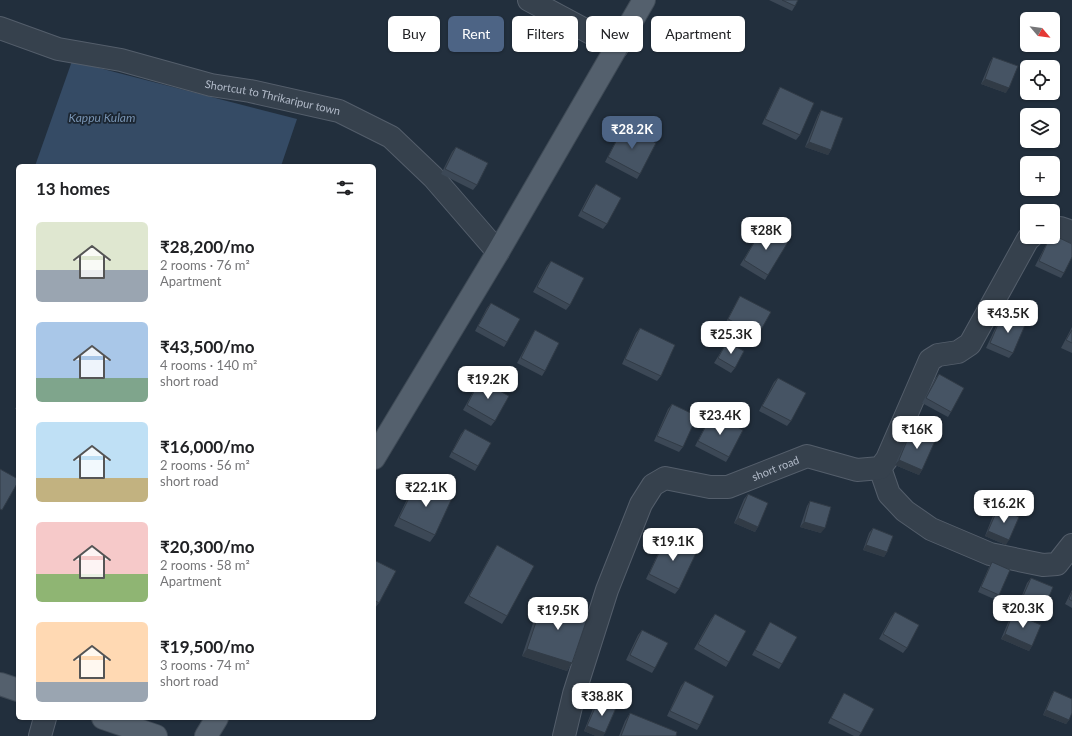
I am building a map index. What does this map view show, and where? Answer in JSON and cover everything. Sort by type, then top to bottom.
[{"type":"main road","points":[[635,16],[644,0]]},
{"type":"main road","points":[[376,455],[498,252],[614,52]]},
{"type":"main road","points":[[0,684],[16,689]]},
{"type":"main road","points":[[109,720],[156,736]]},
{"type":"main road","points":[[206,736],[216,720]]},
{"type":"street","points":[[529,0],[586,30]]},
{"type":"street","name":"Shortcut to Thrikaripur town","points":[[0,28],[58,49],[121,60],[211,85],[250,91],[339,111],[391,137],[433,177],[498,252]]},
{"type":"street","points":[[1060,228],[1072,232]]},
{"type":"street","points":[[1025,244],[970,344],[958,352],[938,355],[930,360],[887,460],[880,468],[889,494],[905,511],[931,529],[990,554],[1043,565],[1057,564],[1072,545]]},
{"type":"street","name":"short road","points":[[564,736],[574,694],[607,590],[640,504],[653,485],[665,478],[710,487],[728,487],[807,456],[857,470],[880,468]]},
{"type":"street","points":[[40,736],[44,720]]},
{"type":"water","name":"Kappu Kulam","points":[[72,61],[297,119],[282,164],[36,164]]},
{"type":"building","points":[[782,0],[798,0],[795,6]]},
{"type":"building","points":[[993,57],[1018,66],[1009,88],[985,79]]},
{"type":"building","points":[[780,87],[814,103],[800,135],[765,119]]},
{"type":"building","points":[[821,110],[843,118],[831,150],[809,142]]},
{"type":"building","points":[[624,126],[656,143],[640,174],[608,157]]},
{"type":"building","points":[[456,147],[488,163],[477,185],[445,169]]},
{"type":"building","points":[[596,184],[621,198],[607,224],[582,211]]},
{"type":"building","points":[[763,227],[788,242],[768,275],[744,260]]},
{"type":"building","points":[[1060,238],[1072,244],[1072,257],[1064,273],[1039,261],[1047,244],[1060,244]]},
{"type":"building","points":[[551,261],[584,278],[570,305],[537,287]]},
{"type":"building","points":[[740,296],[771,312],[758,335],[728,319]]},
{"type":"building","points":[[491,303],[520,319],[507,342],[478,326]]},
{"type":"building","points":[[1002,315],[1025,325],[1013,353],[990,343]]},
{"type":"building","points":[[640,328],[675,345],[661,376],[625,359]]},
{"type":"building","points":[[535,330],[559,343],[545,371],[521,358]]},
{"type":"building","points":[[1072,330],[1072,343],[1066,340]]},
{"type":"building","points":[[727,342],[744,351],[735,368],[718,358]]},
{"type":"building","points":[[939,374],[964,388],[951,412],[926,398]]},
{"type":"building","points":[[778,378],[806,393],[791,421],[762,406]]},
{"type":"building","points":[[480,380],[509,396],[495,421],[467,405]]},
{"type":"building","points":[[672,404],[697,416],[683,447],[657,436]]},
{"type":"building","points":[[712,414],[743,430],[729,457],[698,441]]},
{"type":"building","points":[[465,429],[491,443],[478,466],[452,452]]},
{"type":"building","points":[[911,431],[935,441],[922,470],[899,460]]},
{"type":"building","points":[[0,469],[16,478],[16,486],[2,510],[0,509]]},
{"type":"building","points":[[417,482],[452,498],[435,535],[399,518]]},
{"type":"building","points":[[748,494],[768,503],[758,527],[738,518]]},
{"type":"building","points":[[810,501],[831,507],[825,528],[804,522]]},
{"type":"building","points":[[998,508],[1019,517],[1009,540],[988,531]]},
{"type":"building","points":[[873,528],[893,536],[887,552],[866,545]]},
{"type":"building","points":[[667,536],[697,551],[679,589],[649,574]]},
{"type":"building","points":[[497,545],[534,566],[507,616],[469,596]]},
{"type":"building","points":[[376,561],[396,571],[379,603],[376,601]]},
{"type":"building","points":[[992,562],[1010,570],[999,595],[981,587]]},
{"type":"building","points":[[1031,578],[1053,587],[1043,612],[1020,603]]},
{"type":"building","points":[[1072,592],[1072,601],[1069,599]]},
{"type":"building","points":[[544,598],[589,613],[572,663],[527,649]]},
{"type":"building","points":[[895,612],[919,625],[907,648],[883,634]]},
{"type":"building","points":[[1013,613],[1041,625],[1032,646],[1005,634]]},
{"type":"building","points":[[715,614],[746,631],[729,662],[698,644]]},
{"type":"building","points":[[770,622],[797,637],[782,664],[755,650]]},
{"type":"building","points":[[642,630],[668,643],[655,668],[630,655]]},
{"type":"building","points":[[685,681],[714,696],[700,725],[670,711]]},
{"type":"building","points":[[1054,691],[1072,699],[1072,713],[1069,720],[1046,710]]},
{"type":"building","points":[[844,693],[874,709],[861,733],[831,718]]},
{"type":"building","points":[[598,701],[616,708],[605,733],[587,726]]},
{"type":"building","points":[[630,713],[677,732],[676,736],[621,736]]}]
